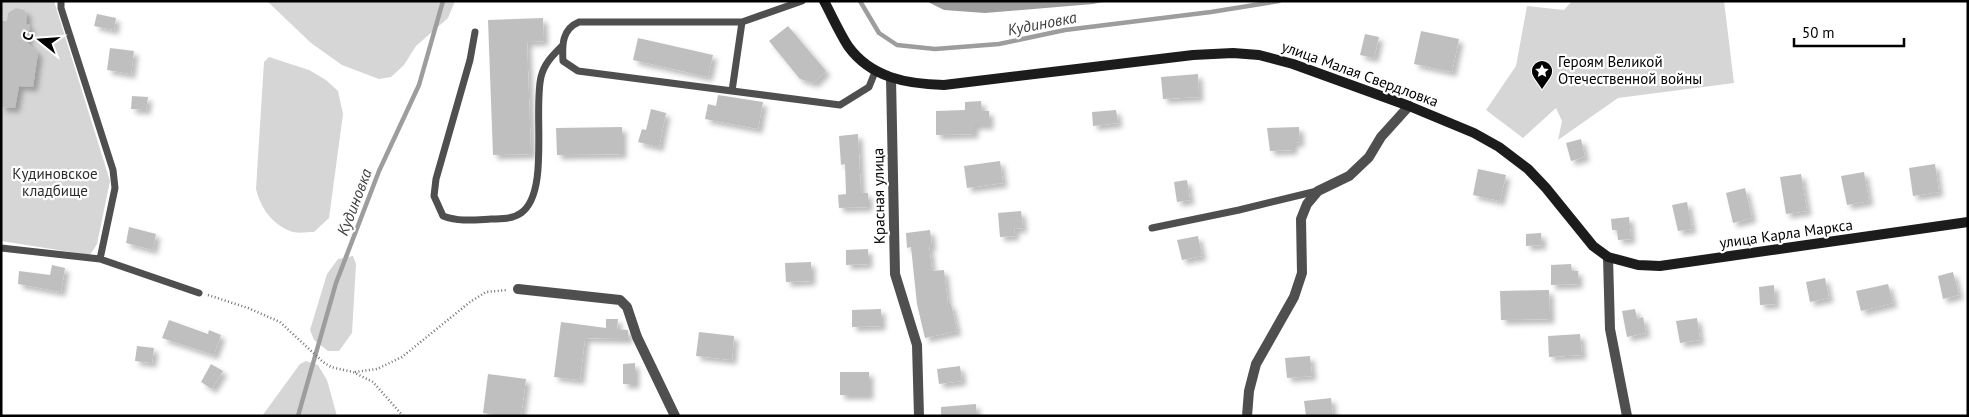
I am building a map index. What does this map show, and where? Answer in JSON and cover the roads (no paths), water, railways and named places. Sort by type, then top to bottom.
[{"type":"main road","points":[[824,1],[848,45],[859,59],[875,72],[891,78]]},
{"type":"main road","name":"улица Малая Свердловка","points":[[891,78],[917,84],[944,85],[1193,55],[1233,53],[1260,55],[1293,64],[1409,106],[1474,133],[1500,147],[1528,169],[1593,246],[1608,257]]},
{"type":"main road","name":"улица Карла Маркса","points":[[1608,257],[1638,265],[1660,266],[1968,222]]},
{"type":"street","name":"Красная улица","points":[[891,78],[895,274],[917,344],[920,416]]},
{"type":"street","points":[[1247,416],[1249,391],[1256,364],[1294,297],[1302,273],[1300,219],[1307,204],[1318,191],[1349,176],[1369,157],[1381,137],[1409,106]]},
{"type":"street","points":[[1608,257],[1610,329],[1627,416]]},
{"type":"street","points":[[518,290],[620,300],[627,306],[637,337],[674,416]]},
{"type":"lane","points":[[61,1],[61,8],[113,170],[115,188],[100,260]]},
{"type":"lane","points":[[802,1],[742,22],[579,22],[572,25],[567,32],[562,46],[563,61],[578,71],[840,105],[870,87],[875,72]]},
{"type":"lane","points":[[732,91],[742,22]]},
{"type":"lane","points":[[475,32],[470,60],[436,180],[434,196],[443,216],[456,220],[508,218],[521,213],[533,199],[537,182],[541,76],[547,61],[562,46]]},
{"type":"lane","points":[[1152,228],[1318,191]]},
{"type":"lane","points":[[1,248],[100,260],[199,293]]},
{"type":"waterway","name":"Кудиновка","points":[[298,416],[336,283],[379,171],[419,85],[443,1]]},
{"type":"waterway","name":"Кудиновка","points":[[860,1],[879,33],[897,45],[935,49],[999,44],[1065,30],[1211,12],[1279,1]]},
{"type":"place","name":"Героям Великой Отечественной войны","points":[[1542,90]]},
{"type":"park label","name":"Кудиновское кладбище","points":[[55,182]]}]
